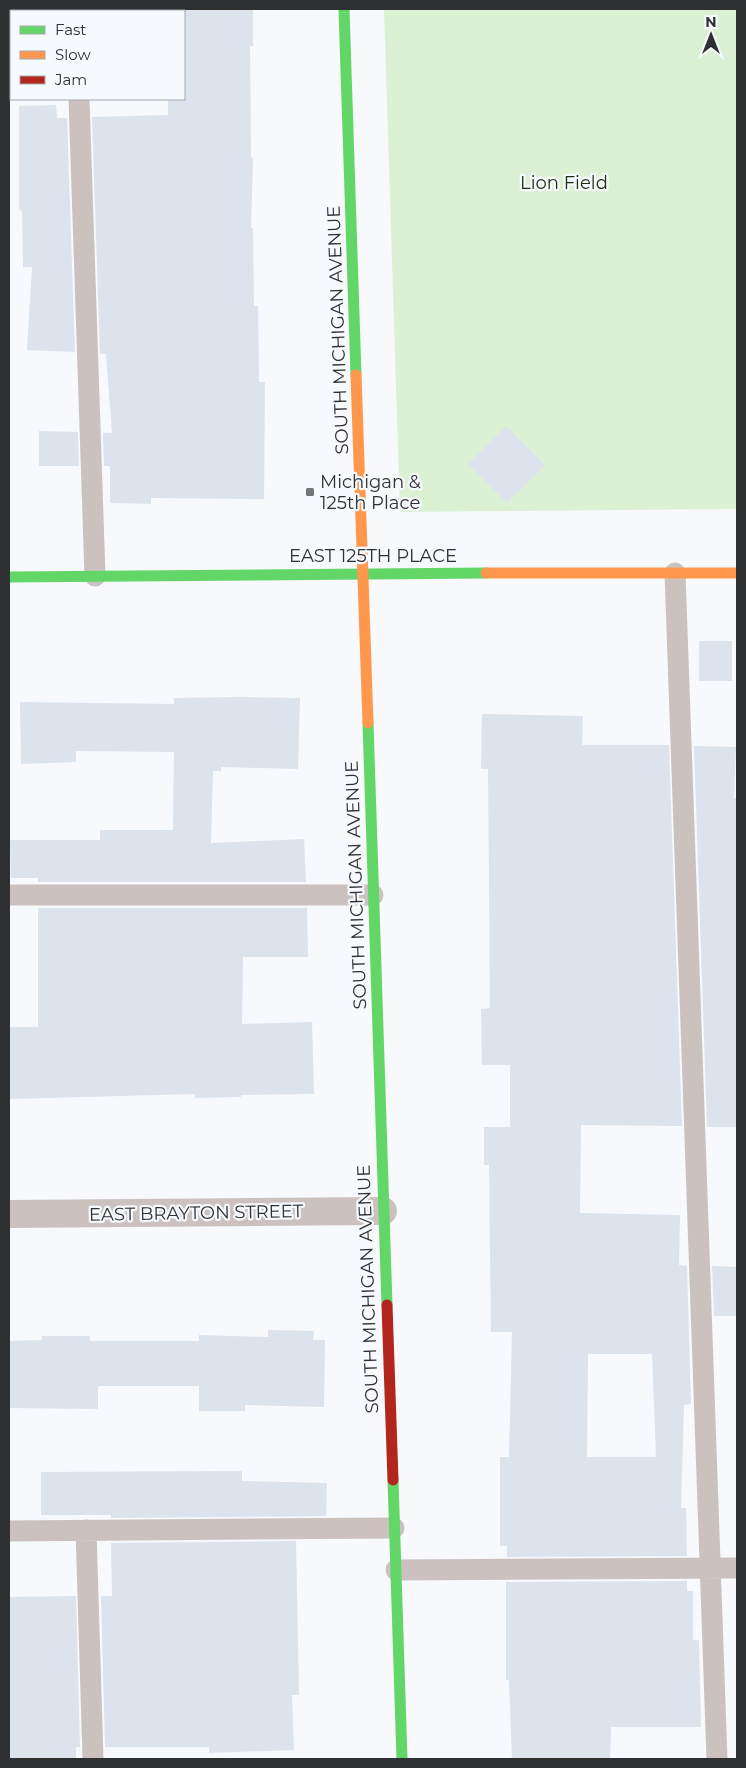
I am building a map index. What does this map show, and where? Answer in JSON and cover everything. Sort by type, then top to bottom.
[{"type":"main road","name":"SOUTH MICHIGAN AVENUE","points":[[344,9],[402,1759]]},
{"type":"main road","name":"EAST 125TH PLACE","points":[[9,577],[364,573],[737,572]]},
{"type":"street","name":"EAST BRAYTON STREET","points":[[9,1214],[383,1211]]},
{"type":"lane","points":[[79,100],[94,576]]},
{"type":"lane","points":[[675,573],[717,1759]]},
{"type":"lane","points":[[9,895],[373,895]]},
{"type":"lane","points":[[9,1531],[394,1528]]},
{"type":"lane","points":[[86,1530],[92,1759]]},
{"type":"lane","points":[[396,1570],[737,1568]]},
{"type":"green space","name":"Lion Field","points":[[384,9],[737,9],[737,509],[400,512]]},
{"type":"building","points":[[253,9],[253,46],[250,46],[251,157],[253,158],[251,228],[253,228],[254,306],[258,306],[259,382],[265,382],[264,499],[151,498],[151,504],[110,503],[110,466],[104,466],[103,433],[112,433],[106,354],[100,354],[92,117],[168,115],[168,100],[185,100],[184,10]]},
{"type":"building","points":[[56,105],[57,118],[67,118],[75,352],[27,350],[32,267],[23,267],[22,211],[19,210],[19,106]]},
{"type":"building","points":[[506,426],[546,465],[507,503],[468,464]]},
{"type":"building","points":[[39,431],[78,432],[79,466],[39,466]]},
{"type":"building","points":[[699,641],[732,641],[732,681],[699,681]]},
{"type":"building","points":[[174,698],[300,698],[298,769],[221,767],[221,771],[213,771],[211,843],[304,839],[306,882],[38,882],[38,878],[11,878],[10,840],[100,840],[100,830],[173,830],[174,752],[76,751],[76,762],[21,764],[20,702],[174,704]]},
{"type":"building","points":[[482,714],[583,716],[582,745],[669,745],[682,1126],[581,1125],[580,1213],[680,1215],[679,1265],[687,1266],[691,1404],[684,1405],[681,1508],[686,1508],[687,1556],[507,1557],[507,1546],[500,1546],[500,1457],[509,1457],[512,1332],[491,1332],[489,1165],[484,1165],[484,1127],[510,1127],[510,1065],[482,1065],[481,1009],[490,1008],[488,769],[481,769]],"holes":[[[588,1354],[652,1354],[656,1457],[587,1457]]]},
{"type":"building","points":[[694,746],[736,747],[734,798],[737,798],[737,1127],[707,1127]]},
{"type":"building","points":[[38,908],[307,908],[308,957],[243,957],[242,1024],[312,1022],[314,1094],[195,1098],[195,1094],[9,1099],[9,1027],[38,1027]]},
{"type":"building","points":[[712,1266],[737,1267],[737,1316],[714,1316]]},
{"type":"building","points":[[268,1330],[314,1331],[313,1340],[325,1340],[324,1407],[245,1405],[245,1411],[199,1411],[199,1386],[98,1386],[98,1409],[9,1408],[9,1341],[42,1340],[42,1336],[90,1336],[90,1341],[199,1341],[199,1335],[268,1337]]},
{"type":"building","points":[[242,1471],[242,1481],[327,1483],[326,1516],[111,1518],[111,1515],[41,1515],[41,1472]]},
{"type":"building","points":[[296,1541],[299,1695],[292,1695],[294,1750],[209,1753],[209,1747],[105,1747],[101,1596],[112,1596],[111,1543]]},
{"type":"building","points":[[687,1581],[687,1591],[693,1591],[693,1640],[699,1640],[701,1727],[611,1727],[610,1759],[512,1759],[509,1680],[506,1680],[506,1582]]},
{"type":"building","points":[[76,1596],[80,1747],[76,1747],[76,1759],[9,1759],[9,1597]]},
{"type":"traffic: fast","points":[[344,9],[356,375]]},
{"type":"traffic: fast","points":[[9,577],[486,573]]},
{"type":"traffic: fast","points":[[368,723],[387,1305]]},
{"type":"traffic: fast","points":[[393,1480],[402,1759]]},
{"type":"traffic: slow","points":[[356,375],[368,723]]},
{"type":"traffic: slow","points":[[486,573],[737,573]]},
{"type":"traffic: jam","points":[[387,1305],[393,1480]]},
{"type":"place","name":"Michigan & 125th Place","points":[[310,492]]}]
